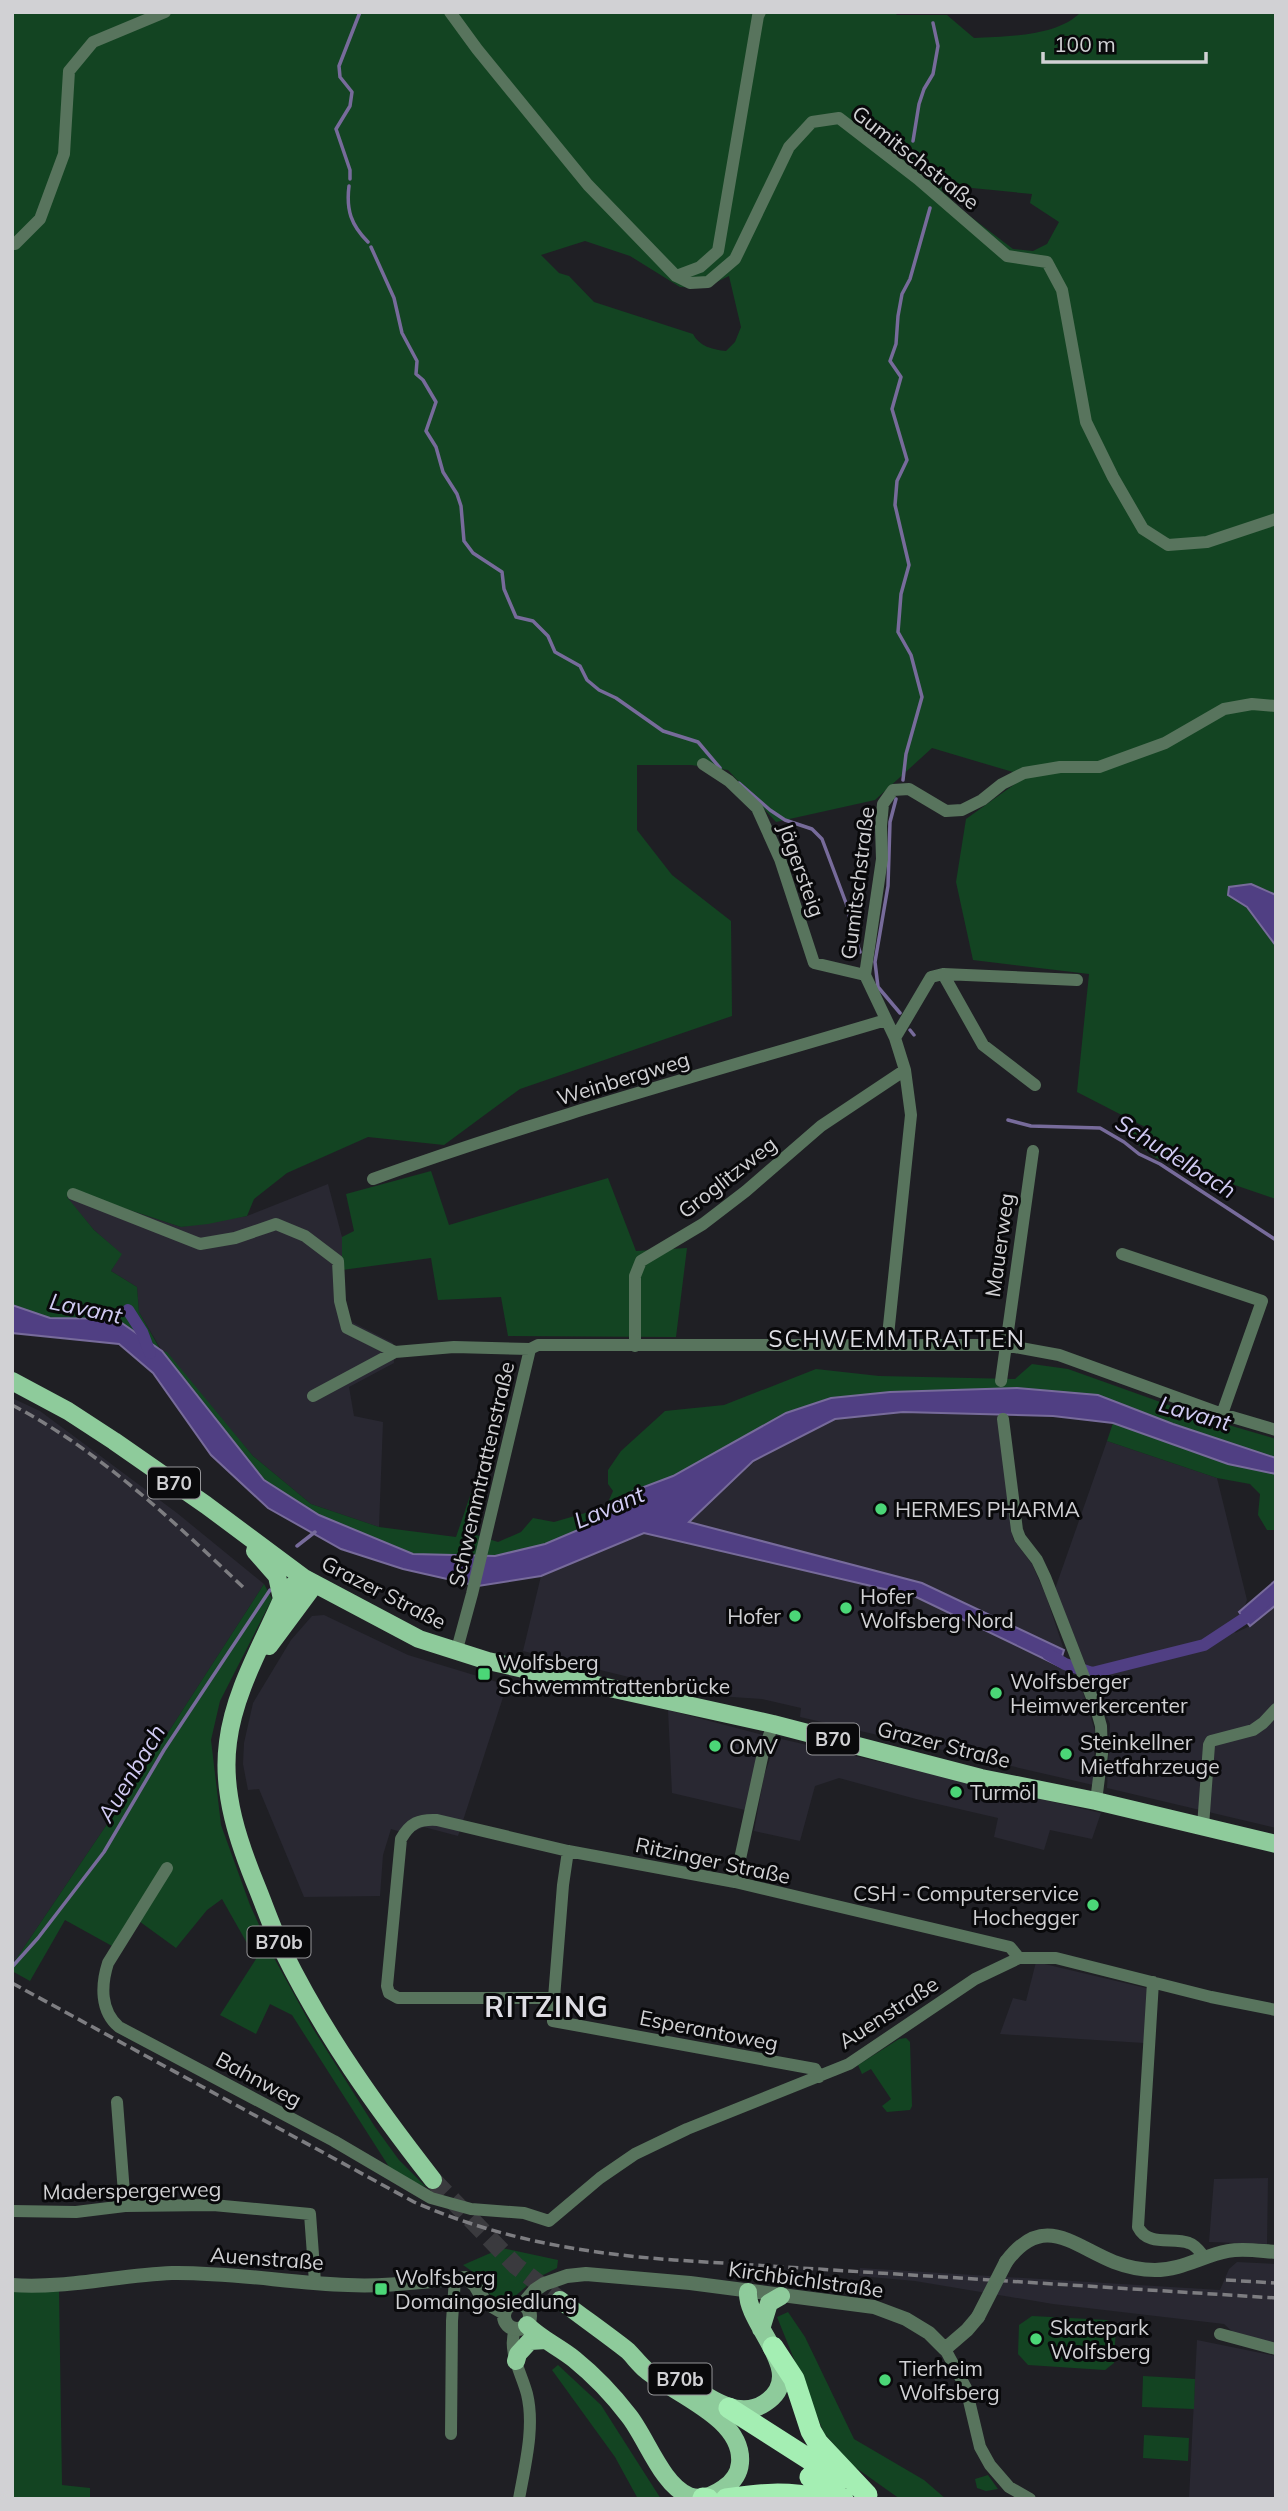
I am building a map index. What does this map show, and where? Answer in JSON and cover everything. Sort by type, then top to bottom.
[{"type":"highway","points":[[767,2338],[794,2379],[811,2431],[818,2443],[869,2497]]},
{"type":"highway","points":[[721,2411],[869,2497]]},
{"type":"highway","points":[[721,2411],[843,2499]]},
{"type":"highway","points":[[726,2499],[757,2493],[796,2494],[820,2499]]},
{"type":"highway","points":[[703,2498],[708,2499]]},
{"type":"main road","name":"Grazer Straße","points":[[12,1381],[68,1411],[114,1441],[309,1581],[393,1627],[456,1653],[774,1724],[981,1778],[1096,1801],[1276,1844]]},
{"type":"main road","points":[[232,1525],[277,1576],[282,1599]]},
{"type":"main road","name":"B70b","points":[[309,1581],[292,1586],[282,1599],[234,1707],[226,1768],[230,1807],[247,1863],[282,1949],[331,2039],[379,2112],[432,2180]]},
{"type":"main road","name":"B70b","points":[[250,1671],[309,1581]]},
{"type":"main road","points":[[521,2328],[546,2340],[606,2387],[631,2418],[668,2478],[691,2497],[703,2498],[727,2487],[739,2471],[741,2460],[737,2441],[721,2411],[753,2408],[765,2403],[776,2393],[781,2369],[749,2305],[748,2292]]},
{"type":"main road","points":[[767,2338],[769,2303],[781,2296]]},
{"type":"main road","name":"B70b","points":[[559,2300],[630,2353],[646,2370],[721,2411]]},
{"type":"main road","points":[[516,2361],[518,2354],[530,2341],[546,2340]]},
{"type":"street","points":[[12,243],[15,244],[40,219],[64,154],[69,71],[93,42],[165,12]]},
{"type":"street","points":[[450,12],[587,185],[676,276],[700,267],[718,251],[760,12]]},
{"type":"street","name":"Gumitschstraße","points":[[676,276],[690,284],[708,282],[735,259],[789,147],[812,122],[839,118],[918,179],[1007,256],[1047,262],[1062,290],[1086,422],[1143,529],[1168,545],[1207,542],[1276,519]]},
{"type":"street","name":"Gumitschstraße","points":[[887,1345],[911,1115],[905,1070],[895,1038],[864,975],[882,859],[883,804],[893,790],[909,789],[946,811],[962,810],[1024,773],[1060,767],[1099,767],[1166,743],[1224,709],[1252,705],[1276,706]]},
{"type":"street","name":"Jägersteig","points":[[703,764],[729,781],[757,808],[780,859],[814,963],[864,975]]},
{"type":"street","points":[[943,974],[983,1045],[1035,1085]]},
{"type":"street","points":[[895,1038],[931,977],[943,974],[1077,980]]},
{"type":"street","name":"Weinbergweg","points":[[373,1179],[624,1097],[886,1020]]},
{"type":"street","name":"Groglitzweg","points":[[635,1346],[635,1276],[641,1261],[702,1224],[746,1191],[821,1126],[905,1070]]},
{"type":"street","name":"Mauerweg","points":[[1001,1381],[1032,1151]]},
{"type":"street","points":[[73,1194],[200,1244],[235,1238],[276,1224],[305,1236],[338,1261],[340,1301],[347,1328],[395,1352]]},
{"type":"street","points":[[1122,1254],[1262,1301],[1222,1414]]},
{"type":"street","name":"Schwemmtrattenstraße","points":[[456,1653],[530,1349],[538,1345],[1004,1345],[1059,1355],[1222,1414],[1276,1430]]},
{"type":"street","points":[[313,1396],[395,1352],[454,1347],[530,1349]]},
{"type":"street","points":[[1003,1419],[1017,1530],[1037,1560],[1087,1682],[1101,1726],[1102,1754],[1096,1801]]},
{"type":"street","points":[[1203,1826],[1211,1741],[1253,1730],[1276,1709]]},
{"type":"street","points":[[735,1882],[764,1753],[774,1724]]},
{"type":"street","name":"Ritzinger Straße","points":[[554,1998],[398,1998],[389,1993],[387,1986],[401,1839],[407,1828],[424,1819],[437,1820],[568,1851],[735,1882],[1010,1947],[1019,1958]]},
{"type":"street","points":[[554,1998],[568,1851]]},
{"type":"street","name":"Bahnweg","points":[[167,1868],[108,1963],[104,1975],[104,2002],[111,2020],[118,2027],[334,2141],[431,2197],[471,2209],[524,2213],[549,2221]]},
{"type":"street","name":"Auenstraße","points":[[549,2221],[600,2178],[658,2141],[849,2064],[975,1979],[1019,1958],[1056,1958],[1276,2010]]},
{"type":"street","points":[[1153,1982],[1138,2227],[1144,2236],[1188,2243],[1196,2247],[1205,2258]]},
{"type":"street","name":"Esperantoweg","points":[[554,1998],[553,2021],[815,2070],[819,2077]]},
{"type":"street","points":[[117,2102],[125,2206]]},
{"type":"street","name":"Maderspergerweg","points":[[12,2211],[76,2212],[125,2206],[213,2205],[310,2214],[315,2282]]},
{"type":"street","points":[[945,2349],[978,2317],[1006,2263],[1022,2245],[1045,2236],[1067,2238],[1113,2262],[1148,2270],[1180,2267],[1227,2251],[1276,2252]]},
{"type":"street","name":"Auenstraße","points":[[12,2285],[38,2286],[181,2273],[381,2285],[455,2279]]},
{"type":"street","name":"Kirchbichlstraße","points":[[523,2304],[544,2284],[567,2276],[586,2274],[690,2283],[874,2307],[889,2312],[929,2333],[945,2349],[966,2388],[980,2447],[990,2465],[1009,2487],[1030,2499]]},
{"type":"street","points":[[451,2434],[455,2279],[466,2278],[471,2281],[485,2302],[503,2313],[506,2325],[521,2328]]},
{"type":"street","points":[[503,2313],[512,2304],[523,2304],[530,2315],[513,2343],[531,2416],[519,2499]]},
{"type":"street","points":[[1220,2334],[1276,2349]]},
{"type":"shaded area","points":[[1251,884],[1276,895],[1276,946],[1247,907],[1228,895],[1229,887]]},
{"type":"shaded area","points":[[328,1184],[342,1237],[342,1270],[348,1320],[393,1343],[394,1363],[349,1387],[354,1416],[383,1422],[379,1527],[311,1504],[253,1456],[162,1351],[139,1312],[137,1287],[111,1271],[121,1254],[94,1230],[66,1197],[72,1191],[181,1227],[247,1216]]},
{"type":"shaded area","points":[[12,1305],[50,1318],[116,1319],[162,1351],[264,1480],[319,1515],[413,1554],[495,1556],[545,1544],[604,1519],[633,1491],[673,1476],[786,1413],[831,1398],[890,1392],[1017,1388],[1098,1395],[1173,1424],[1276,1458],[1276,1474],[1228,1464],[1113,1423],[1053,1416],[903,1412],[835,1419],[753,1461],[689,1522],[922,1583],[1064,1650],[1059,1666],[914,1596],[644,1533],[541,1576],[478,1586],[403,1569],[341,1549],[268,1508],[211,1455],[153,1373],[119,1344],[12,1333]]},
{"type":"shaded area","points":[[12,1398],[40,1411],[177,1513],[264,1584],[149,1762],[12,1965]]},
{"type":"shaded area","points":[[903,1412],[999,1414],[1013,1539],[1032,1564],[1064,1650],[922,1583],[688,1523],[753,1461],[836,1419]]},
{"type":"shaded area","points":[[1107,1441],[1217,1478],[1247,1600],[1235,1633],[1250,1626],[1276,1605],[1276,1828],[1107,1788],[1110,1724],[1055,1589]]},
{"type":"shaded area","points":[[644,1533],[914,1596],[1059,1666],[1079,1679],[1095,1731],[1093,1785],[800,1717],[801,1708],[762,1699],[702,1695],[523,1651],[541,1576]]},
{"type":"shaded area","points":[[1276,1580],[1276,1605],[1250,1626],[1239,1612]]},
{"type":"shaded area","points":[[324,1615],[408,1655],[507,1685],[458,1836],[424,1827],[408,1834],[391,1829],[383,1855],[380,1896],[304,1897],[259,1789],[248,1790],[243,1764],[244,1743],[253,1703],[291,1640],[312,1616]]},
{"type":"shaded area","points":[[668,1710],[763,1735],[745,1810],[672,1793]]},
{"type":"shaded area","points":[[777,1738],[1101,1813],[1092,1839],[1050,1830],[1044,1850],[994,1837],[998,1818],[839,1778],[815,1786],[800,1841],[754,1831],[764,1776]]},
{"type":"shaded area","points":[[1036,1962],[1150,1989],[1144,2043],[1000,2034],[1013,1998],[1026,2001]]},
{"type":"shaded area","points":[[1268,2178],[1267,2244],[1209,2242],[1214,2179]]},
{"type":"shaded area","points":[[1237,2262],[1276,2264],[1276,2346],[1235,2334],[1224,2324],[1053,2304],[915,2281],[859,2276],[860,2268],[1220,2290],[1229,2269]]},
{"type":"shaded area","points":[[1197,2340],[1276,2356],[1276,2499],[1189,2499]]},
{"type":"green space","points":[[12,12],[894,12],[897,15],[947,15],[974,38],[1045,31],[1071,20],[1081,12],[1276,12],[1276,895],[1265,889],[1247,907],[1276,946],[1276,1199],[1156,1158],[1120,1131],[1147,1128],[1077,1092],[1089,974],[973,960],[956,882],[966,819],[1026,776],[932,748],[875,800],[776,822],[728,770],[691,765],[637,765],[637,830],[672,875],[731,921],[732,1016],[520,1089],[444,1145],[368,1137],[287,1173],[254,1199],[247,1216],[181,1227],[72,1191],[67,1197],[94,1230],[122,1254],[111,1271],[137,1287],[139,1312],[160,1350],[116,1319],[50,1318],[12,1305]],"holes":[[[947,181],[972,188],[1032,194],[1030,203],[1059,222],[1047,244],[1033,251],[1013,249],[963,211],[941,190]],[[585,241],[630,256],[680,287],[704,288],[729,276],[741,327],[735,342],[726,351],[711,348],[699,342],[693,334],[594,302],[569,276],[559,273],[541,255]]]},
{"type":"green space","points":[[431,1171],[449,1225],[608,1178],[636,1251],[687,1248],[676,1337],[508,1336],[501,1297],[438,1300],[431,1258],[342,1270],[342,1237],[354,1231],[346,1194]]},
{"type":"green space","points":[[162,1351],[167,1352],[253,1456],[311,1504],[379,1527],[456,1537],[471,1493],[486,1490],[476,1535],[498,1542],[521,1532],[533,1518],[554,1522],[606,1507],[613,1491],[608,1484],[608,1470],[621,1451],[665,1411],[724,1405],[816,1369],[879,1376],[1015,1379],[1032,1364],[1068,1369],[1208,1419],[1276,1439],[1276,1458],[1173,1424],[1098,1395],[890,1392],[634,1491],[604,1519],[545,1544],[495,1556],[413,1554],[319,1515],[264,1480]]},
{"type":"green space","points":[[1113,1423],[1228,1464],[1276,1474],[1276,1530],[1267,1530],[1258,1515],[1260,1494],[1250,1484],[1217,1478],[1107,1441]]},
{"type":"green space","points":[[264,1584],[272,1599],[220,1701],[211,1740],[221,1825],[250,1905],[273,1956],[312,2027],[375,2127],[399,2160],[426,2187],[393,2173],[292,2015],[270,2004],[256,2034],[220,2015],[256,1959],[222,1899],[207,1910],[176,1948],[132,1916],[112,1946],[65,1920],[30,1981],[12,1971],[12,1965],[149,1762]]},
{"type":"green space","points":[[906,2038],[910,2042],[912,2106],[910,2110],[887,2112],[882,2106],[891,2099],[871,2069],[862,2074],[858,2065],[899,2039]]},
{"type":"green space","points":[[502,2248],[558,2260],[557,2268],[535,2279],[513,2298],[498,2301],[487,2292],[483,2279],[463,2265]]},
{"type":"green space","points":[[12,2290],[59,2290],[62,2485],[90,2488],[90,2499],[12,2499]]},
{"type":"green space","points":[[788,2312],[805,2337],[854,2439],[924,2480],[946,2499],[900,2499],[852,2465],[824,2433],[777,2317]]},
{"type":"green space","points":[[1032,2316],[1107,2320],[1116,2327],[1114,2363],[1105,2370],[1028,2365],[1018,2354],[1019,2325]]},
{"type":"green space","points":[[558,2365],[601,2405],[661,2499],[638,2499],[615,2457],[552,2370]]},
{"type":"green space","points":[[1143,2376],[1195,2379],[1194,2409],[1142,2407]]},
{"type":"green space","points":[[1144,2435],[1189,2438],[1188,2461],[1143,2458]]},
{"type":"green space","points":[[988,2475],[998,2489],[986,2491],[977,2488],[975,2479]]},
{"type":"waterway","name":"Schudelbach","points":[[350,179],[350,170],[336,129],[350,106],[352,92],[340,77],[339,66],[360,12]]},
{"type":"waterway","points":[[913,141],[919,104],[933,74],[938,46],[933,23]]},
{"type":"waterway","name":"Schudelbach","points":[[349,186],[351,217],[368,242]]},
{"type":"waterway","points":[[903,780],[906,754],[922,697],[911,655],[898,632],[901,594],[909,565],[895,505],[897,481],[907,460],[892,409],[901,377],[890,361],[896,344],[902,294],[910,279],[930,208]]},
{"type":"waterway","name":"Schudelbach","points":[[371,247],[394,298],[402,333],[417,361],[416,374],[423,380],[436,402],[426,431],[436,447],[443,472],[457,494],[461,506],[464,541],[473,553],[502,572],[504,589],[516,617],[533,621],[548,636],[555,652],[580,666],[587,680],[599,690],[616,698],[663,731],[698,742],[720,768]]},
{"type":"waterway","name":"Schudelbach","points":[[739,783],[770,810],[785,820],[812,829],[822,839],[849,911],[849,920],[860,952]]},
{"type":"waterway","points":[[875,962],[888,886],[890,822],[896,799]]},
{"type":"waterway","name":"Schudelbach","points":[[875,962],[878,987],[900,1013]]},
{"type":"waterway","name":"Schudelbach","points":[[910,1030],[914,1035]]},
{"type":"waterway","name":"Schudelbach","points":[[1008,1120],[1031,1126],[1100,1128],[1276,1240]]},
{"type":"waterway","name":"Lavant","points":[[128,1310],[142,1332],[150,1353]]},
{"type":"waterway","name":"Auenbach","points":[[297,1546],[315,1532]]},
{"type":"waterway","name":"Auenbach","points":[[12,1967],[38,1938],[104,1852],[164,1750],[270,1590]]},
{"type":"waterway","points":[[1048,1654],[1065,1664],[1092,1673],[1204,1645],[1245,1618],[1276,1592]]},
{"type":"tunnel","points":[[433,2180],[516,2266],[560,2300]]},
{"type":"railway","points":[[12,1405],[44,1423],[105,1465],[162,1512],[243,1587]]},
{"type":"railway","points":[[12,1983],[414,2202],[509,2235],[573,2248],[674,2260],[1276,2298]]},
{"type":"railway","points":[[1226,2280],[1276,2283]]},
{"type":"place","name":"HERMES PHARMA","points":[[881,1509]]},
{"type":"place","name":"Hofer Wolfsberg Nord","points":[[846,1608]]},
{"type":"place","name":"Hofer","points":[[795,1616]]},
{"type":"place","name":"Wolfsberg Schwemmtrattenbrücke","points":[[484,1674]]},
{"type":"place","name":"Wolfsberger Heimwerkercenter","points":[[996,1693]]},
{"type":"place","name":"OMV","points":[[715,1746]]},
{"type":"place","name":"Steinkellner Mietfahrzeuge","points":[[1066,1754]]},
{"type":"place","name":"Turmöl","points":[[956,1792]]},
{"type":"place","name":"CSH - Computerservice Hochegger","points":[[1093,1905]]},
{"type":"place","name":"Wolfsberg Domaingosiedlung","points":[[381,2289]]},
{"type":"place","name":"Skatepark Wolfsberg","points":[[1036,2339]]},
{"type":"place","name":"Tierheim Wolfsberg","points":[[885,2380]]},
{"type":"district","name":"SCHWEMMTRATTEN","points":[[897,1338]]},
{"type":"district","name":"RITZING","points":[[547,2006]]}]
